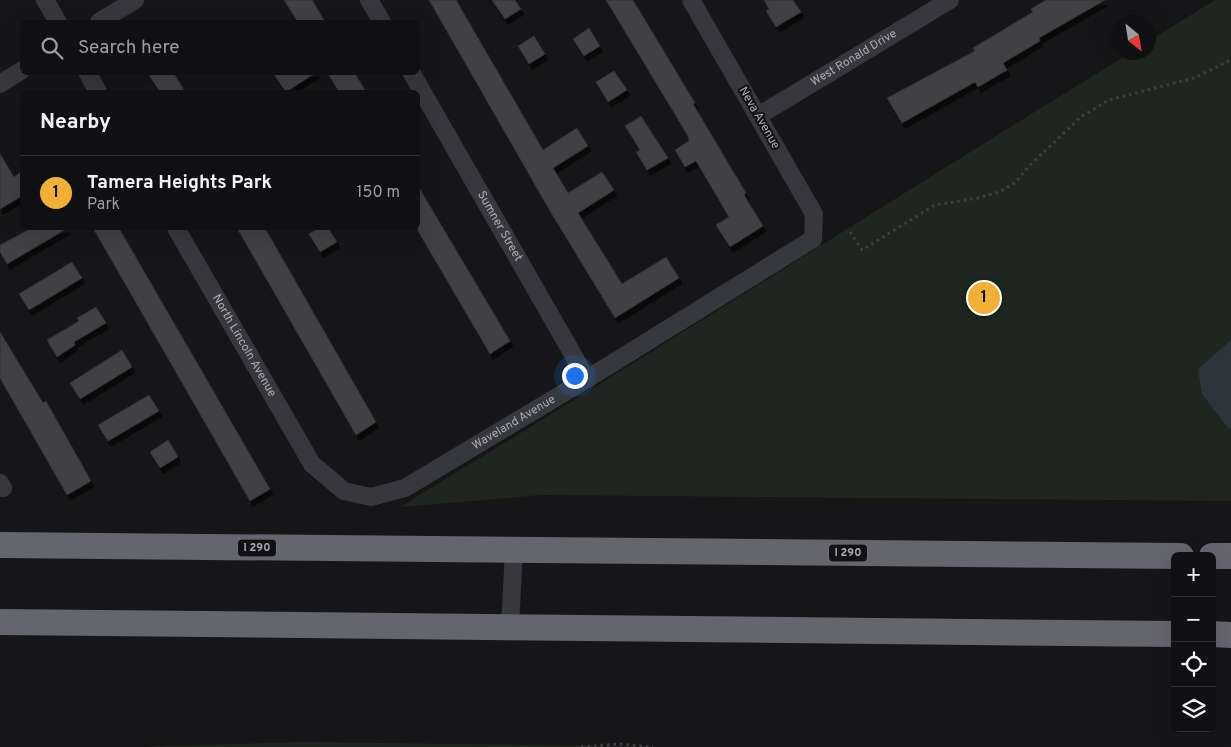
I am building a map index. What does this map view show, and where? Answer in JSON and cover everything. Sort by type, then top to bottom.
[{"type":"highway","name":"I 290","points":[[0,545],[1171,556]]},
{"type":"highway","points":[[1216,556],[1231,556]]},
{"type":"highway","points":[[0,622],[1171,634]]},
{"type":"highway","points":[[1216,634],[1231,634]]},
{"type":"street","points":[[45,0],[57,20]]},
{"type":"street","points":[[102,20],[135,0]]},
{"type":"street","points":[[369,0],[381,20]]},
{"type":"street","name":"Neva Avenue","points":[[691,0],[814,214],[814,239]]},
{"type":"street","name":"West Ronald Drive","points":[[758,116],[950,0]]},
{"type":"street","points":[[0,84],[20,71]]},
{"type":"street","points":[[89,75],[97,90]]},
{"type":"street","name":"Sumner Street","points":[[413,75],[587,379]]},
{"type":"street","name":"North Lincoln Avenue","points":[[177,230],[312,464]]},
{"type":"street","name":"Waveland Avenue","points":[[312,464],[344,490],[352,493],[370,497],[405,488],[587,379],[814,239]]},
{"type":"street","points":[[510,627],[514,550]]},
{"type":"path","points":[[850,232],[862,250],[935,205],[999,192],[1015,183],[1029,166],[1082,116],[1102,104],[1110,100],[1194,78],[1231,60]]},
{"type":"path","points":[[581,747],[619,744],[653,747]]},
{"type":"shaded area","points":[[1215,0],[1231,0],[1231,501],[541,495],[400,507],[1119,60],[1156,60],[1156,37]]},
{"type":"shaded area","points":[[1231,340],[1231,429],[1228,428],[1202,394],[1198,369]]},
{"type":"shaded area","points":[[306,742],[677,747],[137,747]]},
{"type":"building","points":[[284,0],[312,0],[324,20],[297,20]]},
{"type":"building","points":[[429,0],[456,0],[543,150],[577,128],[588,146],[553,168],[568,193],[602,172],[614,190],[578,213],[622,284],[666,257],[679,278],[615,318],[550,211]]},
{"type":"building","points":[[492,0],[515,0],[521,9],[505,19]]},
{"type":"building","points":[[606,0],[633,0],[695,103],[693,104],[746,193],[744,195],[763,226],[730,247],[716,225],[729,217],[696,161],[685,167],[675,150],[689,141],[688,136]]},
{"type":"building","points":[[764,0],[793,0],[801,12],[776,27],[766,11],[769,9]]},
{"type":"building","points":[[1046,0],[1105,0],[1039,38],[1040,41],[1003,63],[1007,70],[978,87],[975,82],[902,123],[887,98],[975,51],[973,48],[1033,12],[1031,9]]},
{"type":"building","points":[[589,28],[600,46],[584,56],[573,39]]},
{"type":"building","points":[[534,36],[545,54],[529,64],[518,46]]},
{"type":"building","points":[[614,71],[627,90],[608,102],[596,82]]},
{"type":"building","points":[[149,75],[175,75],[184,90],[159,90]]},
{"type":"building","points":[[274,75],[312,75],[289,90],[285,90]]},
{"type":"building","points":[[329,75],[356,75],[365,90],[338,90]]},
{"type":"building","points":[[641,116],[668,158],[647,170],[636,152],[640,150],[625,126]]},
{"type":"building","points":[[0,154],[14,177],[20,172],[20,197],[0,209]]},
{"type":"building","points":[[420,189],[510,341],[490,354],[418,231],[420,230]]},
{"type":"building","points":[[28,230],[65,230],[7,264],[0,252],[0,245]]},
{"type":"building","points":[[94,230],[120,230],[270,489],[250,501]]},
{"type":"building","points":[[238,230],[266,230],[376,422],[356,435]]},
{"type":"building","points":[[316,230],[329,230],[337,242],[320,252],[309,234]]},
{"type":"building","points":[[72,262],[82,278],[29,310],[19,294]]},
{"type":"building","points":[[96,307],[106,323],[74,342],[75,345],[57,357],[47,340],[79,321],[77,318]]},
{"type":"building","points":[[0,332],[43,403],[46,401],[91,481],[67,495],[0,378]]},
{"type":"building","points":[[122,350],[132,367],[80,399],[70,383]]},
{"type":"building","points":[[149,395],[159,411],[108,441],[98,425]]},
{"type":"building","points":[[168,440],[178,457],[160,468],[150,452]]},
{"type":"place","name":"Tamera Heights Park","points":[[984,298]]}]
